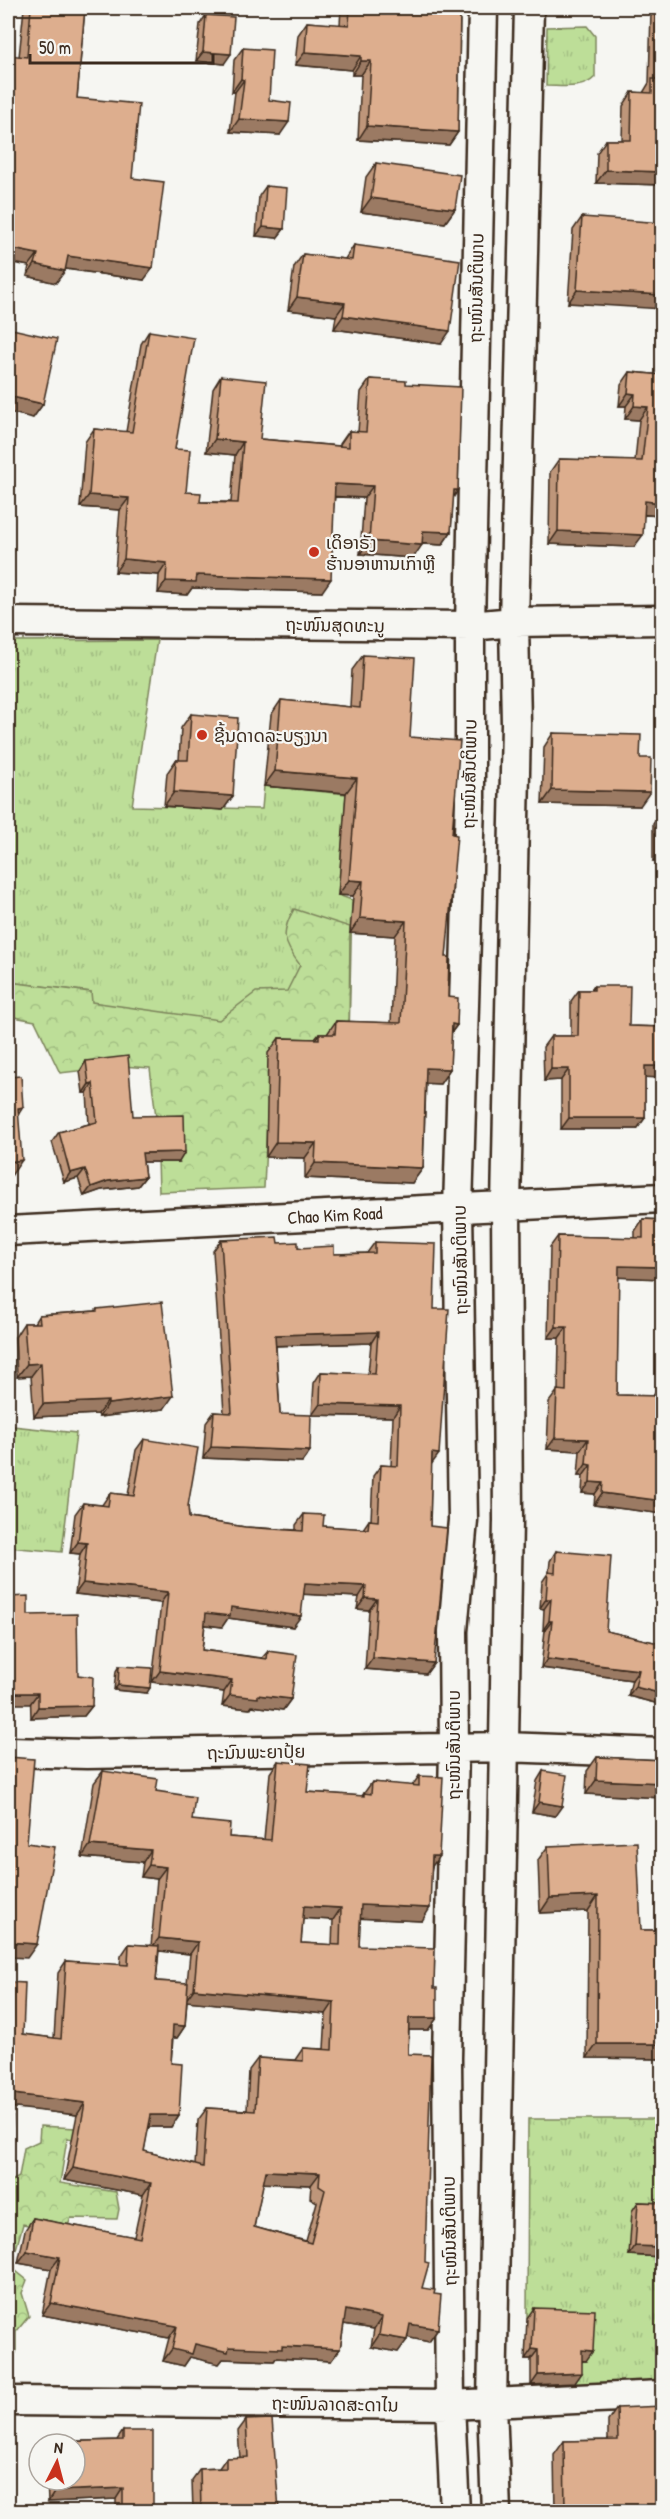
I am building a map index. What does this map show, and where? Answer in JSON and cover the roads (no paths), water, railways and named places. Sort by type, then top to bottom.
[{"type":"street","name":"ຖະໜົນສັນຕິພາບ","points":[[455,2511],[450,2406],[447,2058],[454,1750],[453,1632],[463,1520],[459,1209],[470,801],[470,627],[483,8]]},
{"type":"street","points":[[496,2511],[492,2404],[508,1520],[506,1206],[516,724],[514,622],[529,8]]},
{"type":"street","name":"ຖະໜົນສຸດທະນູ","points":[[8,622],[470,627],[514,622],[663,620]]},
{"type":"street","name":"Chao Kim Road","points":[[8,1231],[663,1198]]},
{"type":"street","name":"ຖະນົນພະຍາປຸ້ຍ","points":[[8,1752],[454,1750],[505,1747],[663,1754]]},
{"type":"street","name":"ຖະໜົນລາດສະດາໄນ","points":[[8,2402],[450,2406],[663,2395]]},
{"type":"place","name":"ເດິອາຣັງ ຮ້ານອາຫານເກົາຫຼີ","points":[[314,552]]},
{"type":"place","name":"ຊີ້ນດາດລະບຽງນາ","points":[[202,735]]}]
